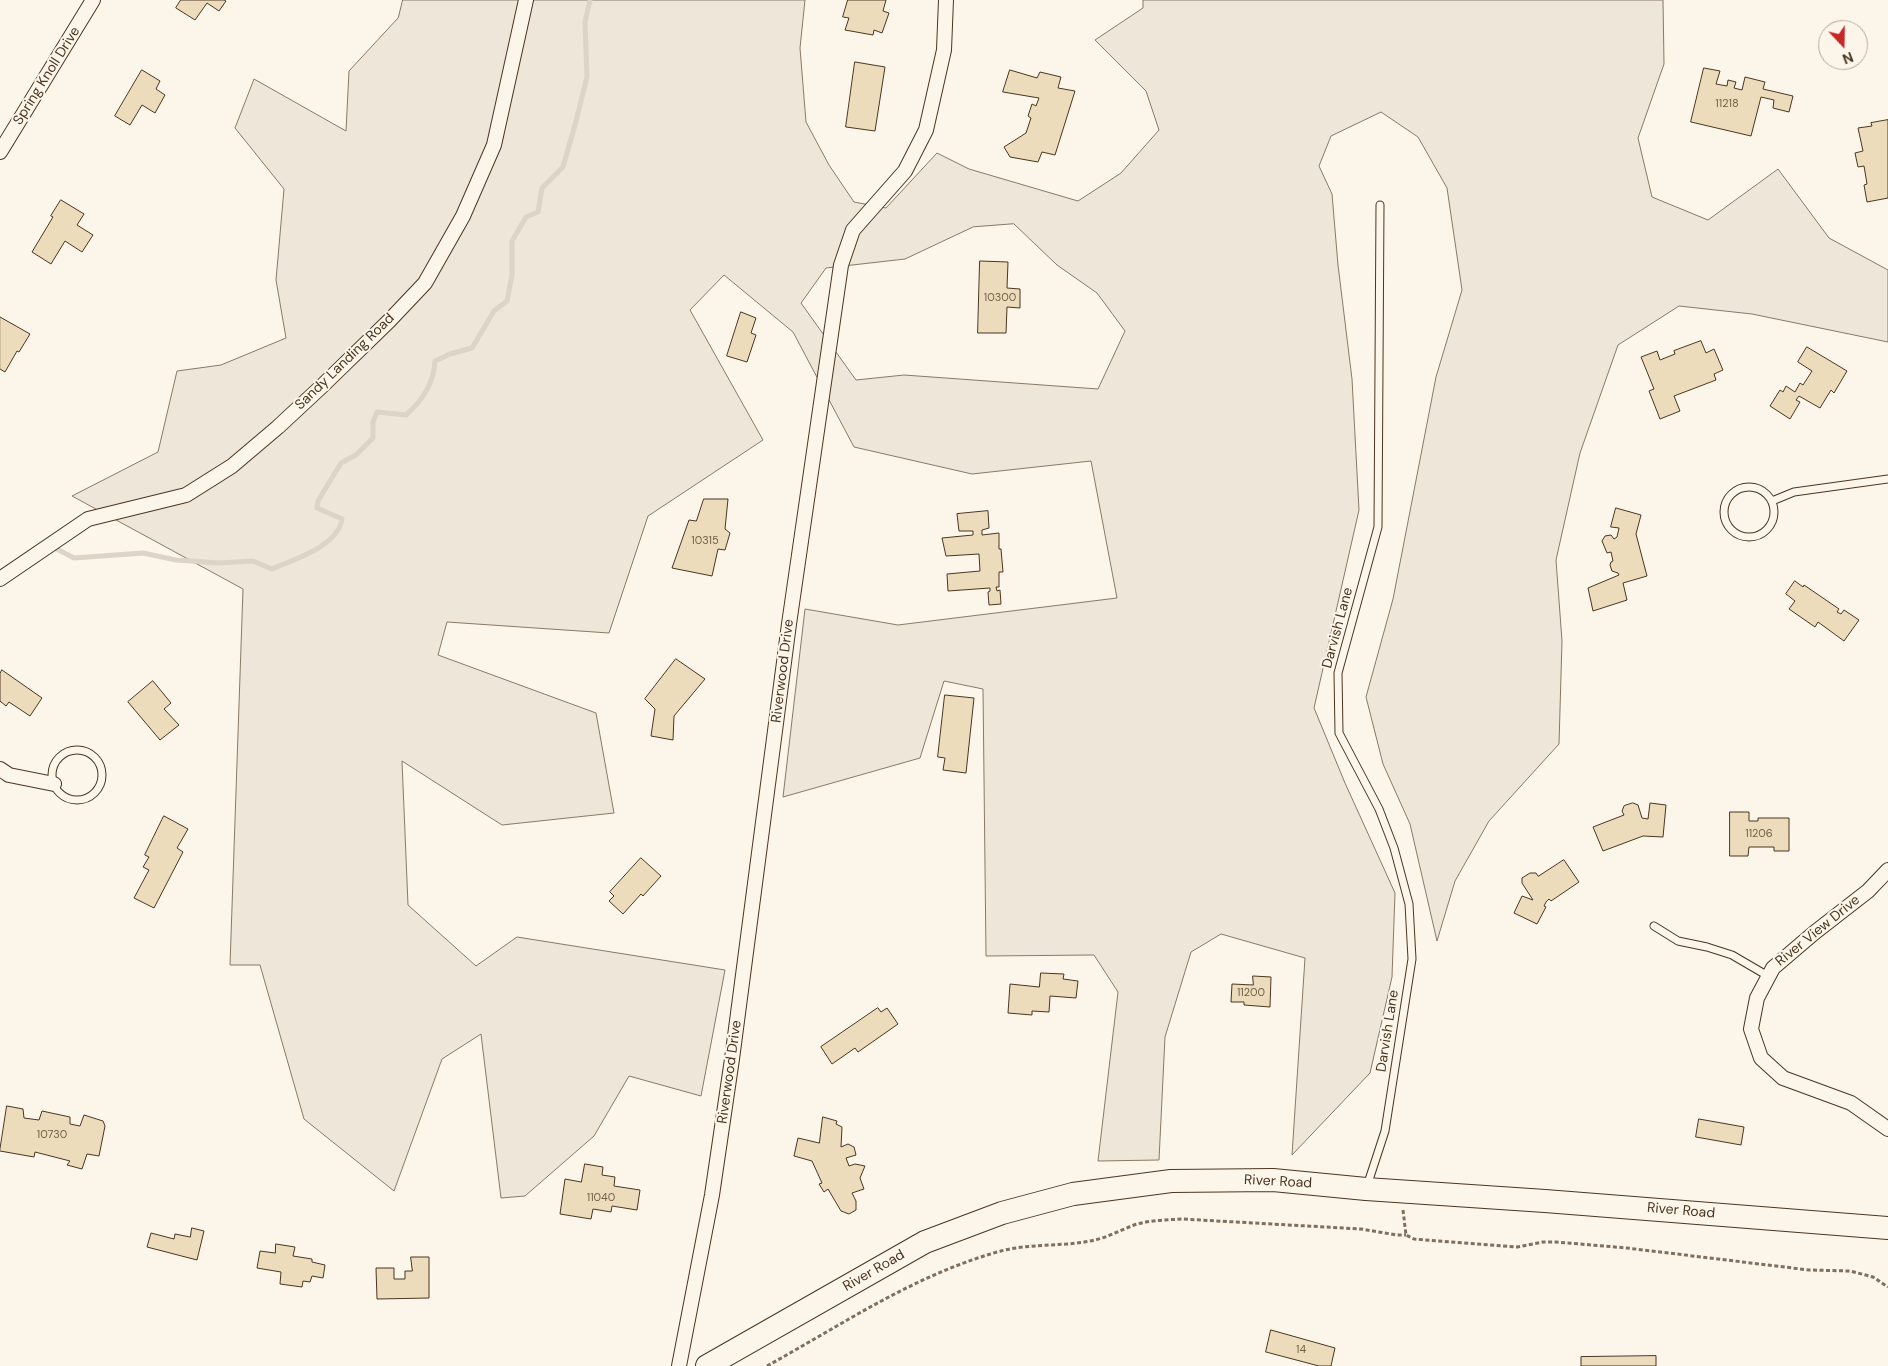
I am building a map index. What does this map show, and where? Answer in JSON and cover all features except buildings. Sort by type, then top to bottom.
[{"type":"main road","name":"River Road","points":[[707,1366],[925,1242],[1002,1213],[1073,1194],[1171,1181],[1273,1180],[1404,1192],[1888,1228]]},
{"type":"street","name":"Spring Knoll Drive","points":[[0,152],[93,0]]},
{"type":"street","name":"Sandy Landing Road","points":[[0,579],[88,520],[186,495],[232,466],[321,387],[390,321],[425,283],[463,216],[494,145],[526,0]]},
{"type":"street","name":"Riverwood Drive","points":[[679,1366],[712,1195],[732,1060],[789,624],[841,265],[853,230],[905,170],[926,130],[944,50],[946,0]]},
{"type":"street","points":[[0,769],[9,775],[54,784]]},
{"type":"street","name":"River View Drive","points":[[1888,870],[1868,892],[1814,932],[1773,968],[1757,998],[1750,1029],[1761,1058],[1783,1078],[1851,1103],[1888,1129]]},
{"type":"lane","name":"Darvish Lane","points":[[1366,1189],[1385,1131],[1412,959],[1409,904],[1394,848],[1379,809],[1339,733],[1338,673],[1378,528],[1380,205]]},
{"type":"lane","points":[[1772,501],[1794,492],[1888,479]]},
{"type":"lane","points":[[1745,487],[1761,490],[1772,501],[1774,509],[1771,524],[1760,535],[1752,538],[1737,535],[1726,524],[1724,508],[1731,494],[1738,490],[1745,487]]},
{"type":"lane","points":[[69,752],[84,752],[97,760],[101,767],[102,775],[98,789],[86,799],[70,799],[63,796],[54,784],[54,768],[62,756],[69,752]]},
{"type":"lane","points":[[1654,926],[1678,942],[1706,947],[1732,955],[1768,976]]},
{"type":"path","points":[[1404,1192],[1406,1235]]},
{"type":"path","points":[[767,1366],[901,1290],[928,1277],[1002,1251],[1095,1240],[1134,1225],[1155,1220],[1182,1219],[1361,1229],[1406,1235],[1414,1239],[1517,1247],[1543,1242],[1556,1242],[1627,1248],[1809,1270],[1850,1271],[1866,1275],[1888,1287]]},
{"type":"shaded area","points":[[403,0],[805,0],[800,48],[806,122],[829,165],[854,202],[886,208],[937,153],[969,169],[1078,201],[1121,173],[1159,130],[1146,91],[1095,40],[1143,8],[1143,0],[1663,0],[1664,64],[1638,138],[1652,197],[1708,220],[1778,169],[1829,238],[1888,270],[1888,342],[1752,314],[1679,306],[1618,345],[1580,453],[1556,560],[1562,641],[1559,744],[1489,821],[1455,881],[1437,941],[1410,824],[1383,764],[1366,697],[1393,599],[1436,377],[1462,290],[1447,188],[1418,137],[1381,112],[1331,136],[1319,166],[1332,194],[1338,265],[1352,379],[1359,510],[1314,708],[1345,783],[1395,893],[1392,977],[1370,1073],[1292,1155],[1305,958],[1221,934],[1191,952],[1165,1037],[1159,1160],[1098,1161],[1118,992],[1094,955],[986,956],[983,689],[944,681],[920,758],[783,797],[805,609],[898,625],[1117,598],[1091,461],[972,474],[854,447],[793,332],[724,275],[690,310],[763,440],[648,516],[609,633],[447,622],[438,655],[596,713],[614,813],[502,825],[402,761],[408,905],[476,966],[517,937],[725,970],[701,1096],[629,1076],[594,1136],[525,1196],[501,1198],[481,1034],[442,1059],[394,1191],[304,1119],[260,965],[230,965],[243,589],[72,496],[158,452],[177,371],[221,365],[286,338],[276,280],[284,189],[235,128],[254,79],[346,131],[349,71],[398,18]],"holes":[[[1014,224],[1057,265],[1097,293],[1125,331],[1098,389],[904,375],[856,380],[801,303],[826,268],[905,259],[973,227]]]},
{"type":"waterway","points":[[55,548],[74,558],[143,553],[176,560],[219,563],[253,561],[272,569],[303,556],[333,537],[342,519],[317,508],[318,501],[341,463],[356,455],[373,438],[373,422],[377,412],[406,415],[417,404],[430,384],[435,361],[450,354],[472,348],[494,311],[507,301],[512,275],[512,241],[526,217],[538,212],[542,188],[563,167],[575,125],[587,77],[585,22],[590,0]]}]
